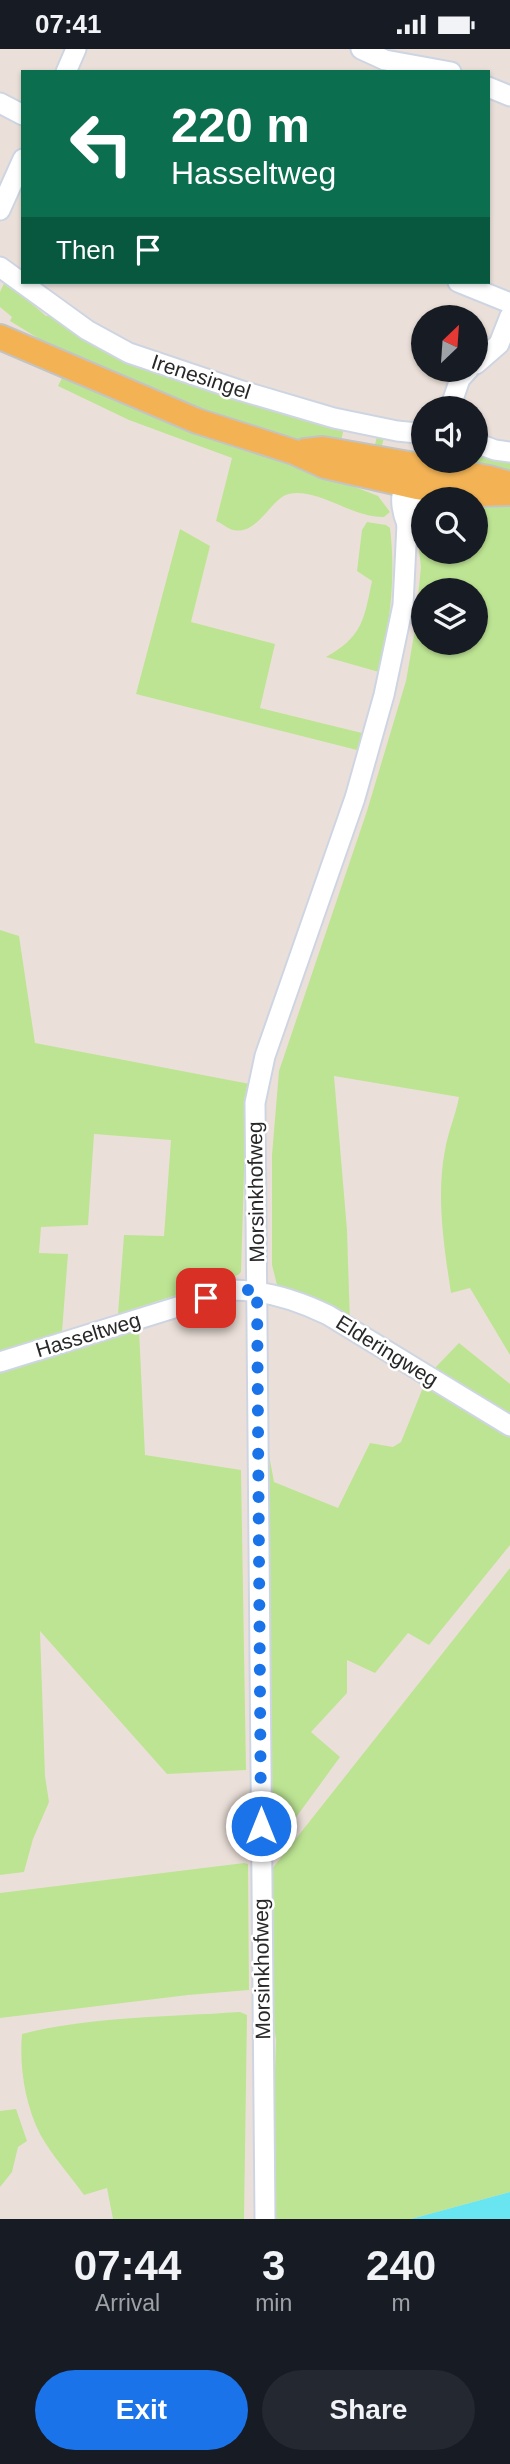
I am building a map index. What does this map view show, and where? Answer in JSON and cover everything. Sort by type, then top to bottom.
[{"type":"main road","points":[[0,320],[58,361]]},
{"type":"main road","points":[[0,337],[197,421],[294,452],[323,449],[411,479],[473,494],[510,493]]},
{"type":"main road","points":[[411,479],[489,478],[510,484]]},
{"type":"street","points":[[67,70],[76,49]]},
{"type":"street","points":[[361,49],[385,60],[440,70]]},
{"type":"street","points":[[490,88],[510,96]]},
{"type":"street","points":[[0,103],[21,114]]},
{"type":"street","points":[[0,210],[21,163]]},
{"type":"street","name":"Irenesingel","points":[[0,267],[21,282]]},
{"type":"street","name":"Irenesingel","points":[[23,284],[87,330],[130,353],[239,390],[334,418],[411,432]]},
{"type":"street","points":[[463,284],[510,303]]},
{"type":"street","points":[[488,354],[499,344],[510,316]]},
{"type":"street","points":[[488,447],[510,451]]},
{"type":"street","name":"Morsinkhofweg","points":[[265,2219],[255,1103],[261,1070],[355,798],[384,695],[403,605],[407,524],[414,508],[411,479]]},
{"type":"street","name":"Hasseltweg","points":[[0,1362],[232,1290],[257,1290]]},
{"type":"street","name":"Elderingweg","points":[[257,1290],[302,1302],[328,1315],[510,1426]]},
{"type":"green space","points":[[5,281],[46,316],[54,315],[344,428],[341,441],[374,449],[377,436],[384,438],[379,456],[305,444],[211,415],[54,348],[10,321],[12,317],[0,307],[0,292]]},
{"type":"green space","points":[[65,372],[378,496],[390,512],[384,517],[372,516],[323,498],[300,493],[289,494],[282,497],[248,528],[240,531],[230,529],[216,521],[232,458],[129,420],[58,386]]},
{"type":"green space","points":[[488,452],[510,457],[510,478],[488,472]]},
{"type":"green space","points":[[488,500],[510,502],[510,1355],[470,1288],[451,1293],[441,1185],[446,1143],[459,1097],[334,1076],[347,1230],[350,1323],[278,1289],[272,1265],[272,1155],[279,1071],[367,811],[406,681],[411,652],[411,655],[488,655],[488,578],[420,578],[421,564],[488,564]]},
{"type":"green space","points":[[367,522],[390,528],[392,546],[391,600],[379,672],[326,657],[347,642],[360,626],[363,617],[372,581],[357,571],[362,530]]},
{"type":"green space","points":[[180,529],[210,546],[191,622],[275,644],[260,708],[362,733],[357,750],[136,694]]},
{"type":"green space","points":[[0,930],[19,936],[35,1043],[250,1084],[245,1141],[241,1272],[118,1314],[124,1235],[164,1236],[171,1140],[94,1134],[88,1225],[41,1227],[39,1253],[68,1254],[62,1332],[0,1351]]},
{"type":"green space","points":[[139,1330],[145,1455],[241,1470],[246,1770],[167,1774],[40,1631],[45,1776],[49,1802],[33,1839],[24,1872],[0,1875],[0,1373]]},
{"type":"green space","points":[[459,1343],[510,1384],[510,1416],[434,1369]]},
{"type":"green space","points":[[424,1385],[510,1437],[510,1545],[429,1645],[408,1633],[375,1673],[347,1660],[347,1693],[311,1732],[340,1757],[281,1838],[267,1848],[265,1433],[274,1482],[338,1508],[370,1443],[393,1447],[401,1442]]},
{"type":"green space","points":[[510,1568],[510,2192],[411,2219],[270,2219],[276,2040],[271,2006],[268,1874]]},
{"type":"green space","points":[[248,1864],[249,1990],[0,2018],[0,1893]]},
{"type":"green space","points":[[240,2012],[247,2015],[244,2219],[113,2219],[107,2188],[84,2195],[40,2134],[24,2085],[22,2034],[103,2020]]},
{"type":"green space","points":[[16,2109],[27,2141],[18,2147],[12,2172],[0,2187],[0,2111]]},
{"type":"water","points":[[510,2192],[510,2219],[411,2219]]},
{"type":"route","points":[[206,1298],[232,1290],[257,1290],[261,1826]]}]
